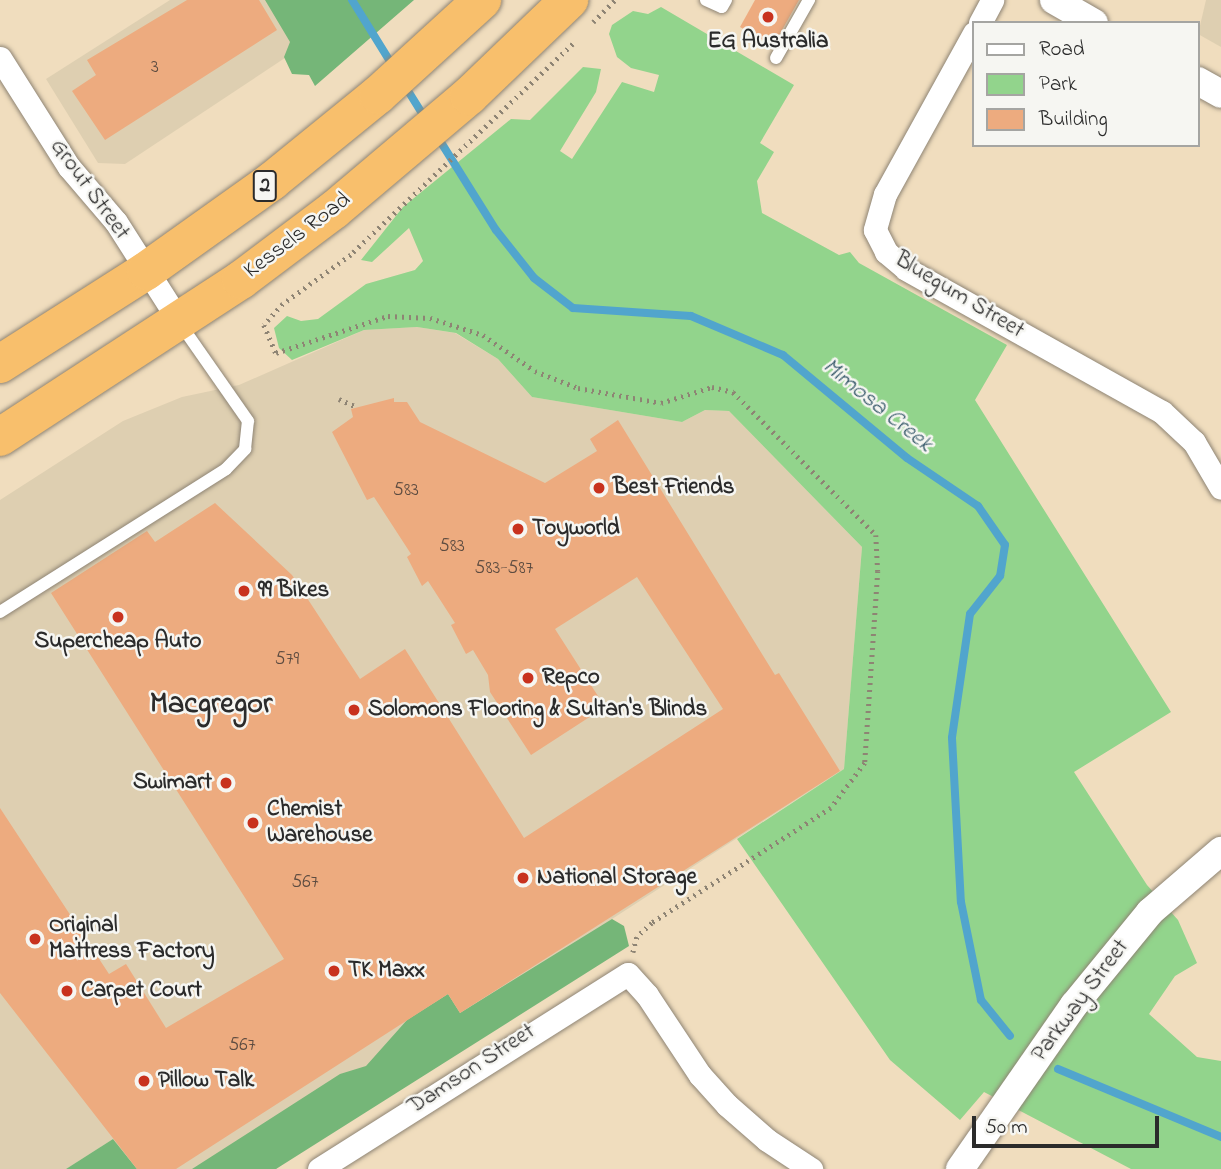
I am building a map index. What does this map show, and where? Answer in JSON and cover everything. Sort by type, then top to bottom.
[{"type":"highway","name":"2","points":[[0,364],[146,271],[272,181],[379,95],[482,0]]},
{"type":"highway","name":"Kessels Road","points":[[0,437],[414,168],[477,112],[578,14]]},
{"type":"street","points":[[981,21],[992,0]]},
{"type":"street","points":[[1054,0],[1091,21]]},
{"type":"street","name":"Bluegum Street","points":[[972,37],[885,194],[874,230],[886,252],[906,269],[1162,412],[1194,442],[1221,488]]},
{"type":"street","name":"Grout Street","points":[[0,58],[69,167],[104,205],[179,321]]},
{"type":"street","points":[[1200,82],[1221,94]]},
{"type":"street","name":"Parkway Street","points":[[960,1169],[1074,1005],[1150,912],[1221,851]]},
{"type":"street","points":[[628,974],[647,995],[693,1066],[727,1105],[767,1140],[811,1169]]},
{"type":"street","name":"Damson Street","points":[[319,1169],[628,974]]},
{"type":"lane","points":[[706,0],[722,7],[726,0]]},
{"type":"lane","points":[[776,58],[809,0]]},
{"type":"lane","points":[[0,612],[226,469],[245,449],[249,431],[242,410],[179,321]]},
{"type":"path","points":[[578,14],[615,0]]},
{"type":"path","points":[[579,37],[477,112],[414,168],[351,255],[266,318],[264,325],[276,353],[388,316],[430,318],[483,335],[535,371],[578,388],[661,403],[712,387],[733,392],[876,536],[878,572],[864,763],[831,808],[652,923],[638,937],[628,974]]},
{"type":"path","points":[[339,400],[357,407]]},
{"type":"shaded area","points":[[170,0],[275,0],[303,46],[125,164],[98,163],[46,79]]},
{"type":"shaded area","points":[[1206,0],[1221,0],[1221,47],[1200,35]]},
{"type":"shaded area","points":[[417,327],[455,333],[498,359],[532,397],[682,422],[705,410],[729,411],[862,547],[844,769],[612,919],[276,1169],[137,1169],[113,1139],[66,1169],[0,1169],[0,500],[123,421],[182,397],[239,385],[364,330]]},
{"type":"green space","points":[[265,0],[414,0],[315,86],[309,75],[292,74],[284,57],[290,42]]},
{"type":"green space","points":[[661,7],[794,85],[760,143],[774,152],[757,181],[762,213],[839,255],[850,252],[859,263],[1007,345],[975,400],[1171,712],[1074,772],[1147,885],[1178,920],[1197,963],[1175,976],[1149,1014],[1197,1057],[1221,1061],[1221,1169],[1131,1169],[984,1092],[960,1120],[890,1060],[737,839],[844,769],[862,547],[729,411],[705,410],[682,422],[532,397],[498,359],[456,333],[417,327],[364,330],[292,360],[279,348],[274,328],[287,316],[301,321],[318,319],[366,284],[415,270],[423,261],[409,228],[372,262],[361,260],[403,207],[511,119],[530,120],[583,67],[601,69],[596,92],[560,151],[572,159],[622,82],[654,92],[659,75],[631,68],[617,57],[609,34],[612,25],[633,11],[648,14]]},
{"type":"green space","points":[[612,919],[624,926],[629,946],[276,1169],[192,1169],[340,1074],[366,1066],[407,1020],[448,994],[460,1013]]},
{"type":"green space","points":[[113,1139],[137,1169],[66,1169]]},
{"type":"building","points":[[187,0],[259,0],[277,30],[105,140],[72,91],[96,75],[87,60]]},
{"type":"building","name":"EG Australia","points":[[755,0],[799,0],[773,46],[740,27]]},
{"type":"building","points":[[394,398],[394,402],[407,402],[420,422],[545,483],[597,451],[590,439],[618,420],[775,675],[779,673],[840,771],[460,1013],[448,994],[176,1169],[137,1169],[0,993],[0,808],[109,974],[126,964],[166,1028],[284,959],[51,593],[147,531],[155,542],[215,503],[292,575],[360,679],[405,649],[524,838],[723,709],[637,577],[555,629],[605,707],[531,755],[490,692],[488,675],[473,650],[466,654],[451,625],[455,623],[428,581],[422,586],[407,557],[411,554],[374,497],[367,500],[332,432],[353,417],[351,409]]},
{"type":"waterway","name":"Mimosa Creek","points":[[352,0],[393,66]]},
{"type":"waterway","name":"Mimosa Creek","points":[[405,86],[426,119]]},
{"type":"waterway","name":"Mimosa Creek","points":[[437,136],[496,230],[534,278],[573,308],[691,316],[783,355],[907,458],[978,506],[1005,545],[1000,576],[970,614],[952,738],[961,902],[981,1000],[1010,1036]]},
{"type":"waterway","name":"Mimosa Creek","points":[[1058,1069],[1221,1137]]},
{"type":"place","name":"EG Australia","points":[[768,17]]},
{"type":"place","name":"Best Friends","points":[[599,488]]},
{"type":"place","name":"Toyworld","points":[[518,529]]},
{"type":"place","name":"99 Bikes","points":[[244,591]]},
{"type":"place","name":"Supercheap Auto","points":[[118,617]]},
{"type":"place","name":"Repco","points":[[528,678]]},
{"type":"place","name":"Solomons Flooring & Sultan's Blinds","points":[[354,710]]},
{"type":"place","name":"Swimart","points":[[226,783]]},
{"type":"place","name":"Chemist Warehouse","points":[[253,823]]},
{"type":"place","name":"National Storage","points":[[523,878]]},
{"type":"place","name":"Original Mattress Factory","points":[[35,939]]},
{"type":"place","name":"TK Maxx","points":[[334,971]]},
{"type":"place","name":"Carpet Court","points":[[67,991]]},
{"type":"place","name":"Pillow Talk","points":[[144,1081]]},
{"type":"district","name":"Macgregor","points":[[211,705]]}]
